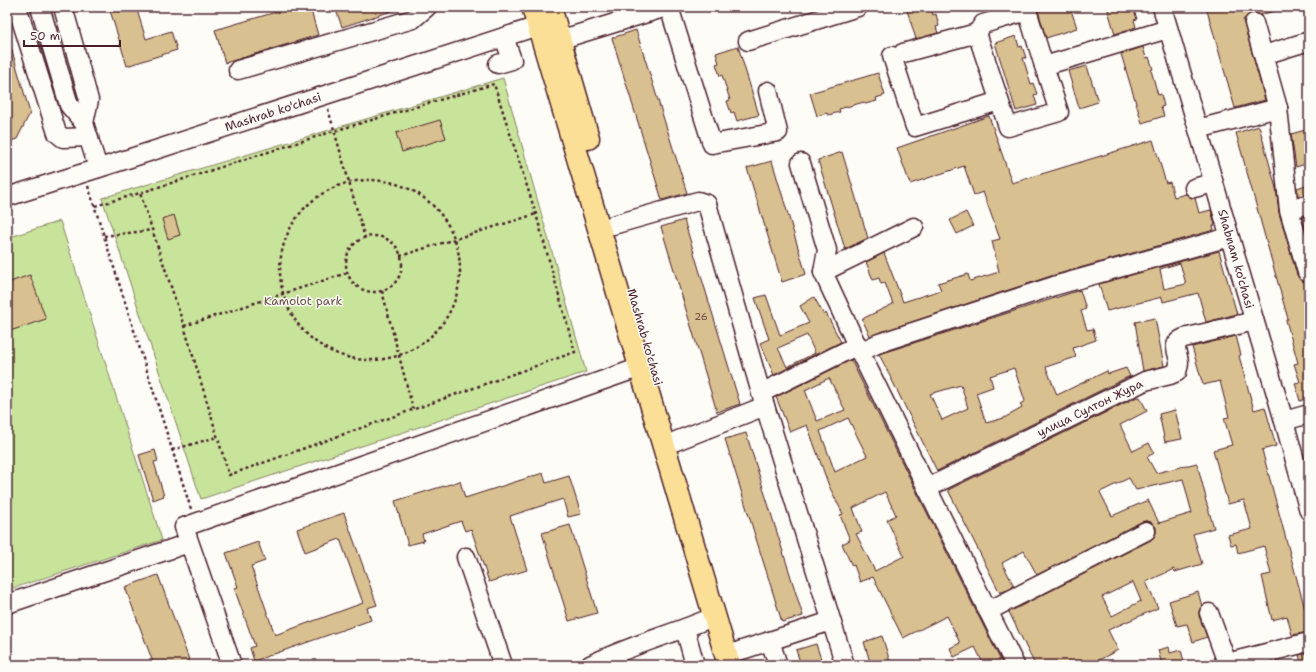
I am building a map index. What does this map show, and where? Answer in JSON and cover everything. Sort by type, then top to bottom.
[{"type":"main road","name":"Mashrab ko'chasi","points":[[550,7],[676,441],[707,569],[714,616],[737,660]]},
{"type":"main road","name":"Mashrab ko'chasi","points":[[535,16],[640,367],[737,660]]},
{"type":"street","points":[[17,7],[57,133],[63,138],[86,130]]},
{"type":"street","points":[[40,7],[69,105],[86,130]]},
{"type":"street","points":[[63,7],[89,100],[86,130],[91,170]]},
{"type":"street","points":[[238,70],[413,19],[427,7]]},
{"type":"street","points":[[559,40],[668,7],[712,144],[778,132],[768,91]]},
{"type":"street","points":[[748,41],[858,7]]},
{"type":"street","name":"Shabnam ko'chasi","points":[[1162,7],[1309,510]]},
{"type":"street","points":[[977,33],[998,101],[1008,127],[1058,112],[1026,9],[983,24],[977,33],[898,54],[915,126],[998,101]]},
{"type":"street","name":"Mashrab ko'chasi","points":[[7,197],[504,37],[535,16]]},
{"type":"street","points":[[1254,23],[1278,108],[1289,210],[1304,244],[1307,272],[1309,272]]},
{"type":"street","points":[[1044,66],[1168,29]]},
{"type":"street","points":[[498,64],[512,60],[504,37]]},
{"type":"street","points":[[1264,55],[1309,41]]},
{"type":"street","points":[[1198,129],[1278,108]]},
{"type":"street","points":[[801,163],[828,250],[823,272],[859,349],[1015,665]]},
{"type":"street","points":[[1194,188],[1213,183]]},
{"type":"street","points":[[613,225],[698,201],[707,204],[763,400],[845,665]]},
{"type":"street","points":[[1289,210],[1309,204]]},
{"type":"street","points":[[823,272],[914,227]]},
{"type":"street","points":[[676,441],[763,400],[859,349],[1054,286],[1229,237]]},
{"type":"street","name":"улица Султон Жура","points":[[927,488],[1145,381],[1177,372],[1179,364],[1175,346],[1178,340],[1254,321]]},
{"type":"street","points":[[232,665],[184,527],[640,367]]},
{"type":"street","points":[[1284,421],[1309,414]]},
{"type":"street","points":[[988,611],[1146,531]]},
{"type":"street","points":[[7,604],[189,543]]},
{"type":"street","points":[[466,557],[503,665]]},
{"type":"street","points":[[1210,613],[1227,664],[1309,642]]},
{"type":"street","points":[[590,665],[685,629],[714,616]]},
{"type":"street","points":[[737,660],[770,641],[832,621]]},
{"type":"street","points":[[685,629],[695,665]]},
{"type":"street","points":[[770,641],[778,665]]},
{"type":"path","points":[[95,206],[334,131],[494,84],[536,214],[575,352],[229,475],[184,326],[140,193]]},
{"type":"path","points":[[324,95],[365,238]]},
{"type":"path","points":[[91,170],[95,206],[196,523]]},
{"type":"path","points":[[368,180],[382,181],[408,188],[430,203],[447,224],[455,239],[460,262],[460,275],[457,295],[450,314],[433,335],[412,351],[399,356],[372,361],[346,357],[333,353],[310,338],[301,328],[283,294],[280,266],[282,252],[291,227],[298,216],[318,197],[329,190],[349,183],[368,180]]},
{"type":"path","points":[[400,256],[536,214]]},
{"type":"path","points":[[104,236],[152,230]]},
{"type":"path","points":[[380,237],[386,239],[392,244],[400,256],[401,270],[398,277],[394,283],[382,291],[368,292],[361,289],[355,285],[347,273],[346,258],[349,251],[359,241],[365,238],[380,237]]},
{"type":"path","points":[[184,326],[347,273]]},
{"type":"path","points":[[382,291],[413,409]]},
{"type":"path","points":[[172,450],[218,437]]},
{"type":"green space","name":"Kamolot park","points":[[503,78],[586,372],[201,499],[102,198]]},
{"type":"green space","points":[[60,221],[162,540],[7,590],[7,238]]},
{"type":"building","points":[[109,7],[136,7],[146,39],[171,31],[177,50],[127,66]]},
{"type":"building","points":[[293,7],[310,7],[318,35],[225,63],[215,30]]},
{"type":"building","points":[[335,7],[397,7],[398,9],[342,27]]},
{"type":"building","points":[[906,7],[931,7],[933,15],[936,14],[939,26],[936,27],[938,33],[916,39]]},
{"type":"building","points":[[1037,7],[1070,7],[1077,28],[1046,38]]},
{"type":"building","points":[[1107,7],[1133,7],[1137,19],[1134,20],[1136,27],[1115,34]]},
{"type":"building","points":[[1206,7],[1277,7],[1278,10],[1260,15],[1251,13],[1243,20],[1265,100],[1235,108]]},
{"type":"building","points":[[636,30],[687,193],[662,200],[612,38]]},
{"type":"building","points":[[1016,36],[1019,47],[1022,46],[1026,58],[1023,58],[1031,84],[1033,83],[1037,94],[1034,95],[1037,105],[1016,111],[995,43]]},
{"type":"building","points":[[10,44],[30,113],[17,139],[7,142],[7,45]]},
{"type":"building","points":[[738,46],[759,115],[737,121],[734,112],[731,113],[727,101],[730,100],[722,75],[720,76],[716,64],[719,63],[716,53]]},
{"type":"building","points":[[1143,47],[1146,58],[1149,57],[1153,69],[1151,70],[1158,95],[1161,94],[1164,106],[1161,107],[1164,116],[1142,123],[1121,54]]},
{"type":"building","points":[[1087,66],[1098,102],[1079,108],[1068,71]]},
{"type":"building","points":[[878,73],[885,95],[876,98],[877,101],[865,104],[864,102],[839,109],[840,112],[828,115],[827,113],[817,116],[810,93]]},
{"type":"building","points":[[989,116],[1012,183],[1153,140],[1166,183],[1170,182],[1174,197],[1186,194],[1191,198],[1195,198],[1199,213],[1211,210],[1215,225],[1213,226],[1214,230],[1051,276],[870,336],[862,319],[893,304],[885,283],[881,284],[879,278],[873,280],[866,262],[884,253],[903,302],[941,290],[938,283],[968,274],[970,281],[999,272],[992,241],[1000,239],[983,192],[974,195],[964,166],[910,184],[897,148]]},
{"type":"building","points":[[440,120],[446,138],[402,152],[396,133]]},
{"type":"building","points":[[1259,126],[1276,188],[1279,213],[1297,275],[1301,281],[1309,282],[1309,404],[1306,404],[1305,399],[1300,401],[1295,383],[1300,382],[1294,364],[1298,363],[1286,320],[1288,319],[1236,133]]},
{"type":"building","points":[[1309,129],[1309,163],[1296,167],[1291,134]]},
{"type":"building","points":[[842,152],[868,238],[845,249],[818,160]]},
{"type":"building","points":[[772,161],[806,274],[782,282],[747,168]]},
{"type":"building","points":[[1309,184],[1309,194],[1298,196],[1297,188]]},
{"type":"building","points":[[966,212],[973,226],[957,234],[950,220]]},
{"type":"building","points":[[174,215],[180,235],[168,239],[162,219]]},
{"type":"building","points":[[1309,215],[1309,241],[1302,217]]},
{"type":"building","points":[[684,220],[740,404],[717,412],[661,227]]},
{"type":"building","points":[[1219,251],[1237,314],[1206,322],[1198,293],[1163,302],[1162,297],[1107,311],[1099,284]],"holes":[[[1180,263],[1186,284],[1164,289],[1160,269]]]},
{"type":"building","points":[[30,275],[46,319],[7,332],[7,283]]},
{"type":"building","points":[[1080,290],[1086,309],[1081,311],[1087,330],[1093,329],[1096,340],[1073,348],[1076,357],[1046,367],[1057,395],[1107,371],[1108,374],[1126,368],[1130,376],[937,471],[879,354]],"holes":[[[1014,368],[1025,401],[1020,404],[1022,408],[1004,418],[986,423],[976,393],[993,387],[990,376]],[[961,385],[968,408],[942,420],[930,394]]]},
{"type":"building","points":[[766,295],[780,335],[809,323],[800,306],[814,297],[824,315],[826,313],[841,342],[774,375],[760,343],[769,339],[755,298]],"holes":[[[807,335],[815,353],[787,367],[778,348]]]},
{"type":"building","points":[[1155,318],[1164,366],[1143,371],[1135,322]]},
{"type":"building","points":[[1236,336],[1241,355],[1239,356],[1254,410],[1265,407],[1276,446],[1262,450],[1309,624],[1309,632],[1292,635],[1287,616],[1272,620],[1262,576],[1271,574],[1264,546],[1238,553],[1236,544],[1231,545],[1228,535],[1252,529],[1244,500],[1228,504],[1213,450],[1232,445],[1224,418],[1229,417],[1220,381],[1203,385],[1192,347]]},
{"type":"building","points":[[851,360],[1003,665],[984,665],[975,647],[954,657],[950,648],[960,643],[947,616],[903,638],[873,577],[860,582],[854,565],[852,566],[842,544],[850,540],[840,515],[843,514],[829,486],[807,425],[790,432],[776,397]],"holes":[[[829,378],[845,410],[817,421],[805,390]],[[848,418],[867,456],[835,472],[820,431]],[[885,492],[896,515],[887,520],[904,556],[875,571],[856,534],[862,532],[853,508]]]},
{"type":"building","points":[[1137,397],[1140,397],[1147,411],[1120,425],[1133,451],[1149,443],[1154,453],[1147,457],[1156,473],[1197,463],[1214,528],[1193,534],[1202,564],[1175,572],[1174,569],[1146,582],[1158,608],[1108,630],[1118,650],[1097,661],[1099,665],[1035,665],[1009,612],[1151,540],[1155,536],[1156,527],[1151,522],[1141,522],[1037,575],[1024,551],[1002,563],[1014,586],[1000,593],[948,490]],"holes":[[[1129,478],[1136,490],[1183,479],[1192,513],[1159,523],[1148,500],[1112,516],[1100,492]],[[1133,582],[1141,601],[1112,616],[1102,597]]]},
{"type":"building","points":[[1175,410],[1182,439],[1165,442],[1159,414]]},
{"type":"building","points":[[746,433],[803,616],[782,622],[725,439]]},
{"type":"building","points":[[155,450],[158,461],[154,462],[164,496],[153,500],[139,455]]},
{"type":"building","points":[[543,473],[546,483],[569,476],[581,514],[568,517],[563,499],[510,516],[527,570],[489,582],[471,529],[465,531],[461,521],[422,534],[424,541],[408,545],[395,501],[460,481],[465,498]]},
{"type":"building","points":[[344,513],[377,605],[367,608],[371,620],[254,661],[250,648],[255,646],[234,588],[238,587],[226,553],[258,542],[265,561],[251,566],[275,635],[363,603],[340,539],[305,552],[297,529]]},
{"type":"building","points":[[570,525],[597,613],[569,621],[542,533]]},
{"type":"building","points":[[158,575],[191,665],[154,665],[125,587]]},
{"type":"building","points":[[1198,592],[1202,606],[1199,611],[1199,616],[1207,637],[1193,642],[1187,624],[1177,626],[1169,601]]},
{"type":"building","points":[[882,636],[891,665],[871,665],[864,642]]},
{"type":"building","points":[[816,644],[823,665],[801,665],[796,650]]},
{"type":"building","points":[[1169,647],[1170,653],[1181,650],[1185,665],[1162,665],[1158,650]]},
{"type":"building","points":[[1309,653],[1309,665],[1302,665],[1299,655]]}]
